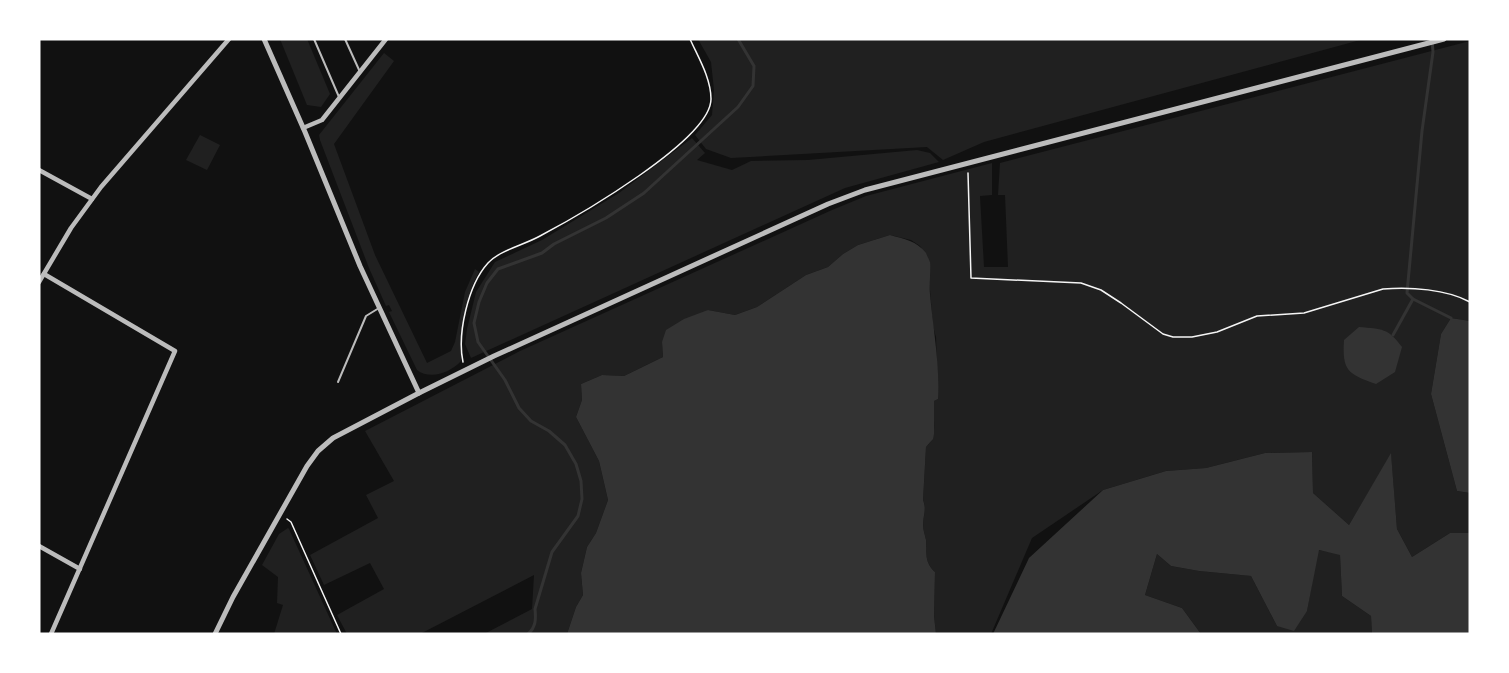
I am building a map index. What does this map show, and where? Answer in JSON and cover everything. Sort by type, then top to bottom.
[{"type":"street","points":[[39,282],[71,228],[92,199],[229,39]]},
{"type":"street","points":[[264,39],[379,308],[419,393]]},
{"type":"street","points":[[303,128],[322,120],[386,39]]},
{"type":"street","points":[[215,634],[279,514],[307,466],[322,446],[341,433],[494,356],[828,204],[865,190],[1442,39]]},
{"type":"street","points":[[39,170],[92,199]]},
{"type":"street","points":[[44,274],[175,351],[51,634]]},
{"type":"street","points":[[39,546],[80,569]]},
{"type":"lane","points":[[314,39],[339,98]]},
{"type":"lane","points":[[345,39],[360,72]]},
{"type":"lane","points":[[338,382],[366,316],[379,308]]},
{"type":"path","points":[[466,370],[462,360],[462,336],[468,302],[473,285],[490,261],[559,226],[619,190],[690,135],[703,121],[709,110],[711,99],[708,81],[690,39]]},
{"type":"path","points":[[971,162],[971,278],[1081,282],[1101,291],[1163,334],[1173,338],[1217,332],[1257,316],[1304,313],[1383,289],[1396,288],[1451,294],[1470,302]]},
{"type":"path","points":[[279,514],[291,522],[341,634]]},
{"type":"shaded area","points":[[280,39],[307,39],[330,94],[321,107],[307,105]]},
{"type":"shaded area","points":[[698,39],[1364,39],[984,142],[943,160],[927,147],[731,158],[706,149],[695,135],[712,115],[714,90],[711,62]]},
{"type":"shaded area","points":[[1470,41],[1470,321],[1451,318],[1441,334],[1431,394],[1457,491],[1470,493],[1470,533],[1450,533],[1412,557],[1397,529],[1391,455],[1349,525],[1313,493],[1312,452],[1265,453],[1206,468],[1166,471],[1103,490],[1032,538],[991,634],[936,634],[935,572],[928,561],[923,525],[926,447],[930,443],[934,426],[934,401],[938,399],[936,337],[933,327],[929,278],[930,262],[920,246],[911,240],[890,235],[858,245],[828,267],[806,275],[757,307],[735,315],[708,310],[662,342],[663,357],[624,376],[602,375],[581,384],[582,400],[576,417],[599,461],[608,500],[596,533],[587,547],[581,573],[583,595],[576,607],[567,634],[484,634],[532,609],[534,575],[420,634],[347,634],[337,615],[384,589],[370,563],[324,585],[310,555],[378,518],[366,495],[394,481],[365,431],[520,351],[866,196],[992,163],[992,195],[980,196],[984,267],[1008,267],[1005,195],[998,195],[1000,163]]},
{"type":"shaded area","points":[[384,53],[394,61],[334,144],[375,255],[427,363],[451,351],[455,342],[465,292],[475,269],[479,272],[467,304],[461,361],[446,372],[434,375],[417,370],[389,312],[392,311],[389,305],[386,306],[369,268],[319,135]]},
{"type":"shaded area","points":[[200,135],[220,145],[207,170],[186,160]]},
{"type":"shaded area","points":[[692,138],[705,153],[697,160],[732,170],[751,161],[808,160],[917,150],[930,153],[939,162],[845,188],[471,358],[465,344],[476,292],[495,262],[542,240],[619,193]]},
{"type":"shaded area","points":[[890,235],[919,246],[926,253],[930,262],[938,399],[934,401],[933,439],[926,447],[923,525],[928,561],[935,572],[936,634],[567,634],[576,607],[583,595],[581,573],[587,547],[596,533],[608,500],[599,461],[576,417],[582,400],[581,384],[602,375],[624,376],[663,357],[662,342],[666,330],[684,319],[708,310],[735,315],[757,307],[806,275],[828,267],[858,245]]},
{"type":"shaded area","points":[[1451,318],[1470,321],[1470,493],[1457,491],[1431,394],[1441,334]]},
{"type":"shaded area","points":[[1359,327],[1384,331],[1393,336],[1402,347],[1395,372],[1376,384],[1353,374],[1344,359],[1344,340]]},
{"type":"shaded area","points":[[1312,452],[1313,493],[1349,525],[1391,453],[1397,529],[1412,557],[1450,533],[1470,533],[1470,634],[1372,634],[1371,616],[1342,596],[1340,555],[1319,550],[1307,611],[1294,631],[1277,626],[1251,576],[1171,566],[1157,554],[1145,595],[1182,608],[1201,634],[993,634],[1029,558],[1103,490],[1166,471],[1206,468],[1265,453]]},
{"type":"shaded area","points":[[288,528],[337,634],[274,634],[283,605],[277,603],[278,577],[262,565],[279,534]]},
{"type":"shaded area","points":[[1318,550],[1340,554],[1342,596],[1371,616],[1372,634],[1201,634],[1182,608],[1145,595],[1157,554],[1171,566],[1251,576],[1277,626],[1307,611]]},
{"type":"waterway","points":[[528,634],[534,626],[535,609],[552,552],[578,516],[582,499],[581,481],[576,464],[565,445],[549,431],[531,421],[519,408],[505,380],[478,342],[474,323],[479,302],[487,283],[498,269],[542,253],[554,244],[606,218],[644,193],[738,107],[753,86],[754,66],[738,39]]},
{"type":"waterway","points":[[1432,39],[1433,52],[1422,131],[1407,293],[1413,299],[1451,318]]},
{"type":"waterway","points":[[1393,335],[1413,299]]}]
